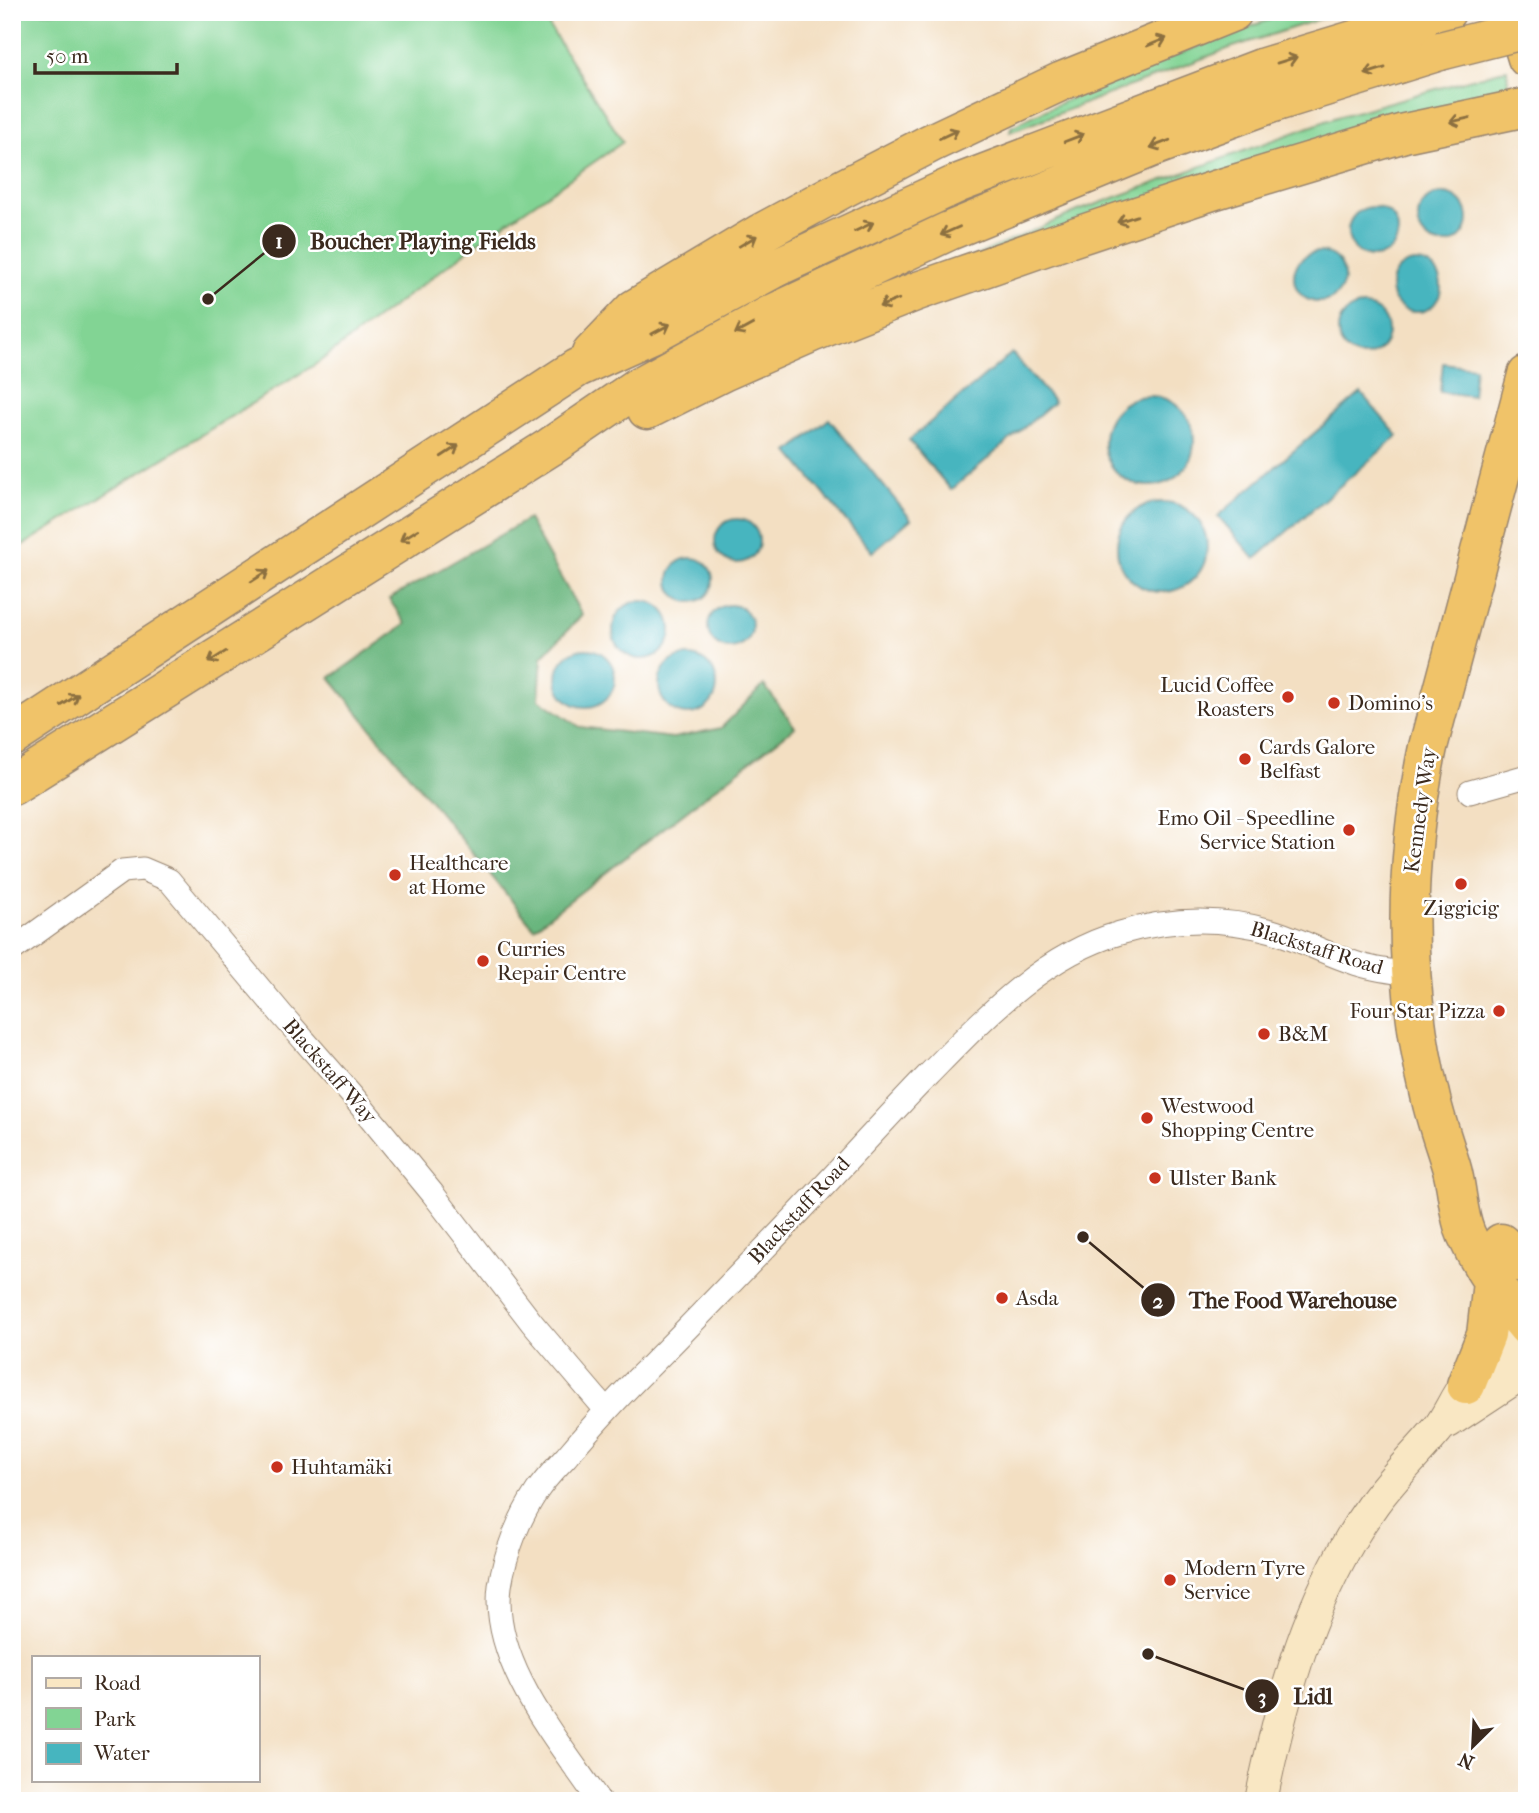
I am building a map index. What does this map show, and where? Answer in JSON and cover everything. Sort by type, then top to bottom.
[{"type":"highway","points":[[577,368],[634,309],[759,234],[931,143],[1062,81],[1233,12]]},
{"type":"highway","points":[[1513,12],[1527,58]]},
{"type":"highway","points":[[12,786],[550,447],[638,387],[758,321],[949,231],[1169,141],[1270,104],[1439,26]]},
{"type":"highway","points":[[12,737],[577,368],[652,334],[777,267],[958,183],[1264,67],[1439,26],[1527,29]]},
{"type":"highway","points":[[550,447],[627,421],[725,371],[811,333],[915,292],[1044,247],[1215,190],[1404,133],[1527,107]]},
{"type":"highway","name":"Kennedy Way","points":[[1527,376],[1459,626],[1420,786],[1409,878],[1411,974],[1422,1062],[1452,1169],[1465,1232],[1509,1284],[1527,1327]]},
{"type":"highway","name":"Kennedy Way","points":[[1452,1169],[1514,1254],[1509,1284]]},
{"type":"highway","points":[[1466,1385],[1509,1284]]},
{"type":"main road","points":[[1261,1801],[1274,1734],[1294,1664],[1317,1606],[1352,1538],[1397,1473],[1438,1428],[1466,1385],[1527,1334]]},
{"type":"main road","points":[[1438,1428],[1527,1370]]},
{"type":"street","points":[[1470,792],[1527,776]]},
{"type":"street","name":"Blackstaff Way","points":[[12,950],[122,871],[144,869],[169,880],[351,1094],[433,1194],[532,1323],[606,1410]]},
{"type":"street","name":"Blackstaff Road","points":[[599,1801],[543,1720],[515,1668],[505,1637],[500,1609],[500,1588],[504,1566],[519,1526],[538,1490],[606,1410],[784,1229],[862,1142],[979,1024],[1032,979],[1064,957],[1119,933],[1178,921],[1233,922],[1275,932],[1359,965],[1411,974]]},
{"type":"green space","points":[[12,12],[540,12],[623,142],[487,236],[319,362],[12,552]]},
{"type":"green space","points":[[1290,12],[1342,12],[1230,48],[1010,132],[1011,127],[1045,110],[1114,80]]},
{"type":"green space","points":[[1507,69],[1508,83],[1495,96],[966,260],[1078,211],[1337,117]]},
{"type":"green space","points":[[528,519],[582,615],[542,657],[539,699],[580,727],[673,738],[721,728],[764,685],[795,727],[534,928],[330,678],[406,624],[389,599]]},
{"type":"water","points":[[1443,194],[1461,201],[1468,219],[1461,237],[1443,244],[1425,237],[1418,219],[1425,201]]},
{"type":"water","points":[[1373,207],[1391,214],[1398,232],[1391,250],[1373,257],[1355,250],[1348,232],[1355,214]]},
{"type":"water","points":[[1319,252],[1337,259],[1344,277],[1337,295],[1319,302],[1301,295],[1294,277],[1301,259]]},
{"type":"water","points":[[1416,262],[1434,269],[1441,287],[1434,305],[1416,312],[1398,305],[1391,287],[1398,269]]},
{"type":"water","points":[[1363,306],[1381,313],[1388,331],[1381,349],[1363,356],[1345,349],[1338,331],[1345,313]]},
{"type":"water","points":[[1012,353],[1054,402],[951,490],[909,440]]},
{"type":"water","points":[[1443,363],[1475,367],[1472,396],[1440,392]]},
{"type":"water","points":[[1361,393],[1398,436],[1255,559],[1218,516]]},
{"type":"water","points":[[1149,396],[1166,399],[1181,409],[1191,424],[1194,441],[1191,458],[1181,473],[1166,483],[1149,486],[1132,483],[1117,473],[1107,458],[1104,441],[1107,424],[1117,409],[1132,399]]},
{"type":"water","points":[[829,419],[911,519],[872,552],[789,452]]},
{"type":"water","points":[[1162,502],[1179,505],[1194,515],[1204,530],[1207,547],[1204,564],[1194,579],[1179,589],[1162,592],[1145,589],[1130,579],[1120,564],[1117,547],[1120,530],[1130,515],[1145,505]]},
{"type":"water","points":[[737,519],[746,520],[753,525],[758,532],[758,550],[753,557],[746,562],[737,563],[728,562],[721,557],[716,550],[715,541],[716,532],[721,525],[728,520]]},
{"type":"water","points":[[691,558],[700,559],[707,564],[712,571],[712,589],[707,596],[700,601],[691,602],[682,601],[675,596],[670,589],[669,580],[670,571],[675,564],[682,559]]},
{"type":"water","points":[[642,601],[658,606],[666,614],[671,630],[666,646],[658,654],[642,659],[626,654],[618,646],[613,630],[618,614],[626,606]]},
{"type":"water","points":[[730,605],[739,606],[746,611],[751,618],[751,636],[746,643],[739,648],[730,649],[721,648],[714,643],[709,636],[708,627],[709,618],[714,611],[721,606]]},
{"type":"water","points":[[586,649],[602,654],[610,662],[615,678],[610,694],[602,702],[586,707],[570,702],[562,694],[557,678],[562,662],[570,654]]},
{"type":"water","points":[[688,656],[704,661],[712,669],[717,685],[712,701],[704,709],[688,714],[672,709],[664,701],[659,685],[664,669],[672,661]]},
{"type":"place","name":"Boucher Playing Fields","points":[[208,299]]},
{"type":"place","name":"Lucid Coffee Roasters","points":[[1288,697]]},
{"type":"place","name":"Domino's","points":[[1334,703]]},
{"type":"place","name":"Cards Galore Belfast","points":[[1245,759]]},
{"type":"place","name":"Emo Oil - Speedline Service Station","points":[[1349,830]]},
{"type":"place","name":"Healthcare at Home","points":[[395,875]]},
{"type":"place","name":"Ziggicig","points":[[1461,884]]},
{"type":"place","name":"Curries Repair Centre","points":[[483,961]]},
{"type":"place","name":"Four Star Pizza","points":[[1499,1011]]},
{"type":"place","name":"B&M","points":[[1264,1034]]},
{"type":"place","name":"Westwood Shopping Centre","points":[[1147,1118]]},
{"type":"place","name":"Ulster Bank","points":[[1155,1178]]},
{"type":"place","name":"The Food Warehouse","points":[[1083,1237]]},
{"type":"place","name":"Asda","points":[[1002,1298]]},
{"type":"place","name":"Huhtamäki","points":[[277,1467]]},
{"type":"place","name":"Modern Tyre Service","points":[[1170,1580]]},
{"type":"place","name":"Lidl","points":[[1148,1654]]}]
